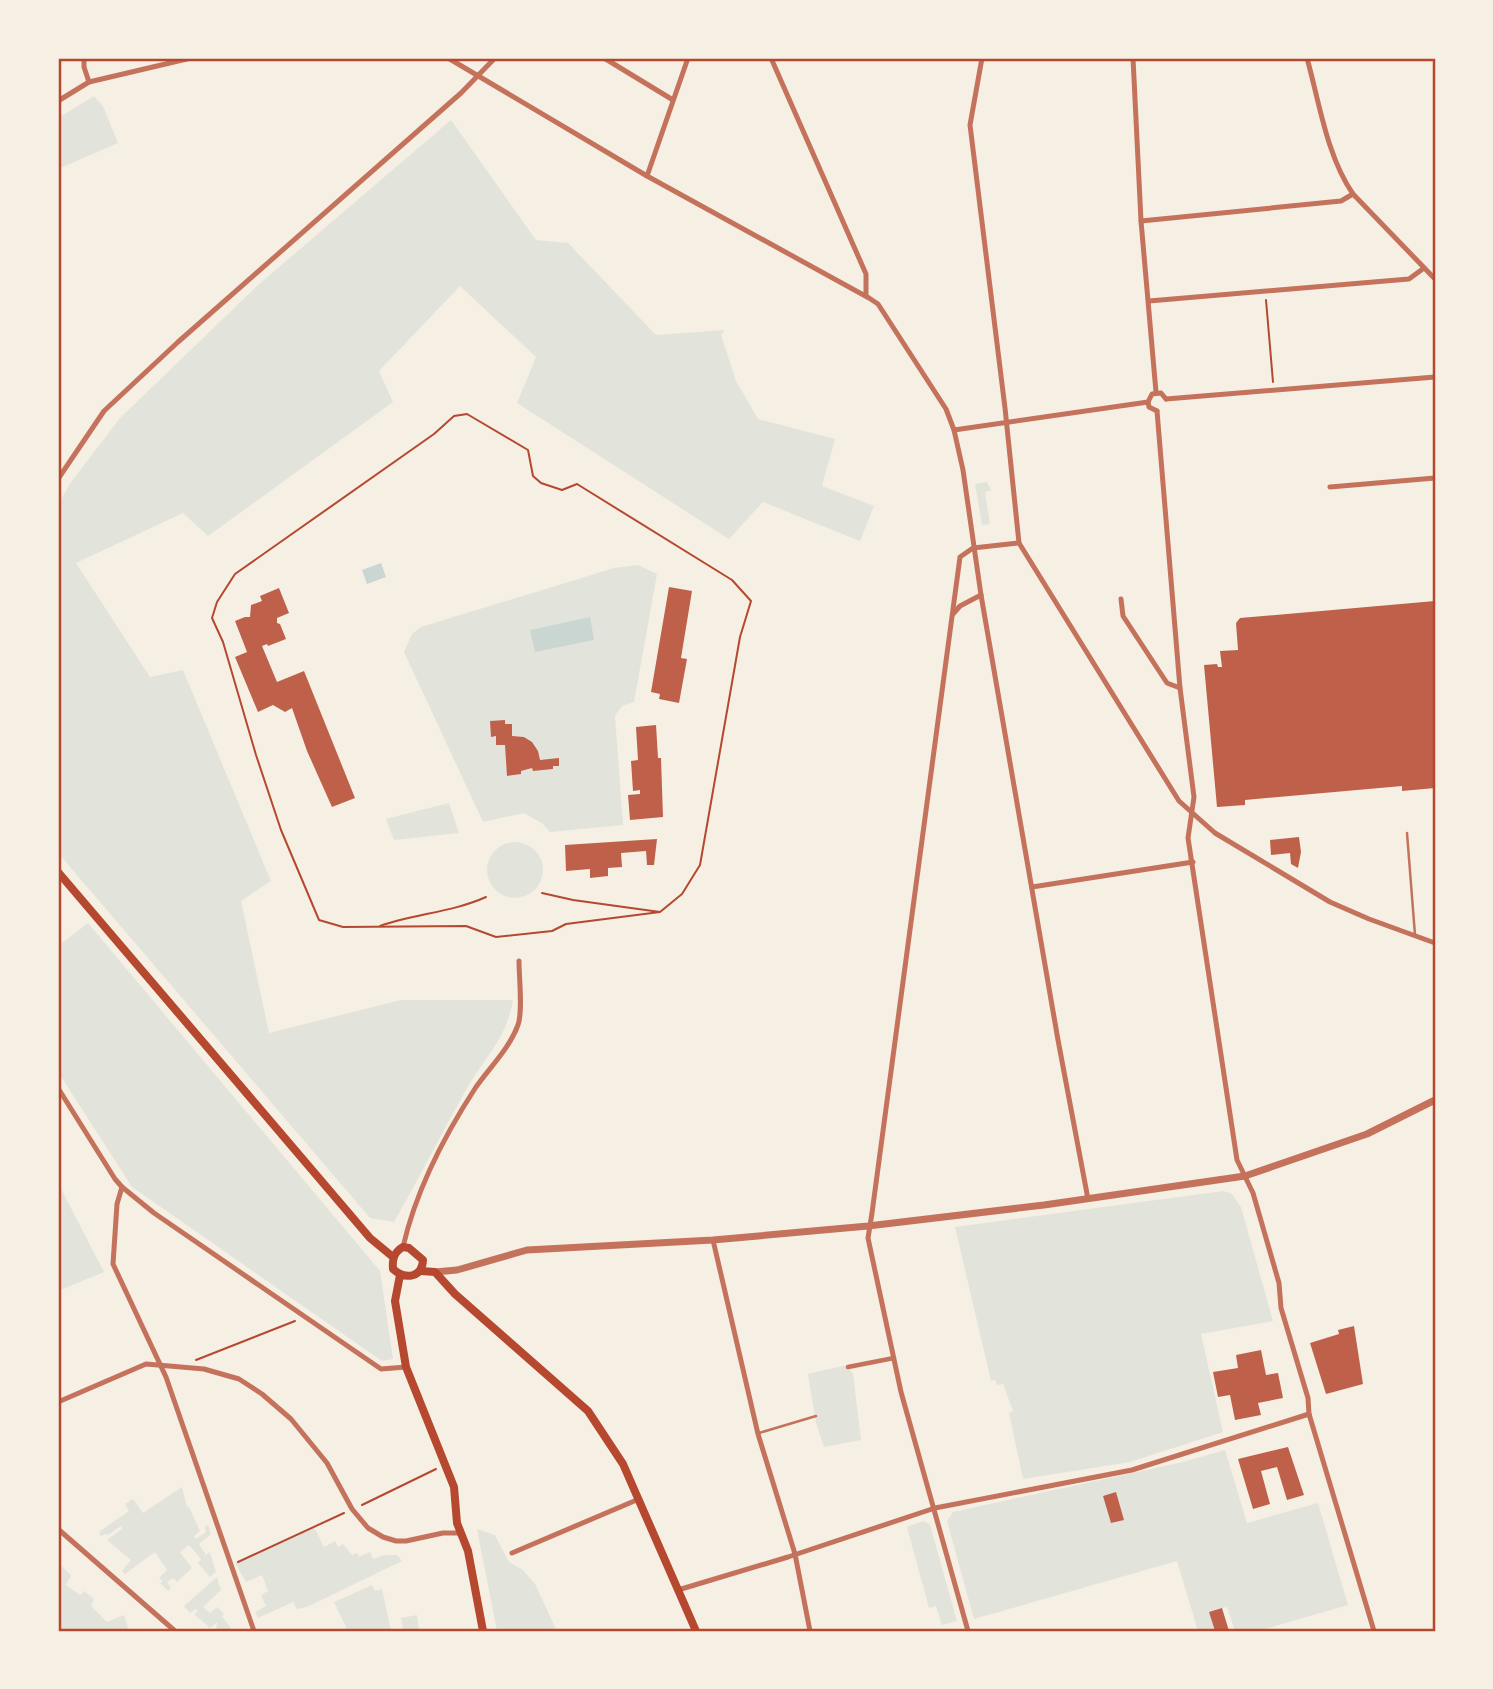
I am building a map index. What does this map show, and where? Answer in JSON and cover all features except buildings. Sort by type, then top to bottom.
[{"type":"main road","points":[[58,872],[370,1238],[393,1257]]},
{"type":"main road","points":[[421,1271],[423,1260],[409,1248],[397,1250],[393,1257],[393,1269],[400,1275],[414,1275],[421,1271],[435,1272],[455,1294],[588,1411],[616,1452],[696,1631]]},
{"type":"main road","points":[[400,1275],[395,1301],[405,1367],[454,1487],[457,1523],[468,1551],[483,1631]]},
{"type":"street","points":[[84,58],[89,82]]},
{"type":"street","points":[[58,101],[89,82],[191,58]]},
{"type":"street","points":[[448,58],[647,176],[866,295],[878,304],[946,409],[963,470],[981,595],[1088,1199]]},
{"type":"street","points":[[58,480],[104,411],[178,342],[480,76],[495,58]]},
{"type":"street","points":[[604,58],[673,100]]},
{"type":"street","points":[[647,176],[688,58]]},
{"type":"street","points":[[771,58],[866,274],[866,295]]},
{"type":"street","points":[[982,58],[970,125],[1019,543],[1179,801],[1193,816],[1214,833],[1331,902],[1435,943]]},
{"type":"street","points":[[1133,58],[1140,221],[1156,392]]},
{"type":"street","points":[[1307,58],[1336,164],[1353,194],[1435,279]]},
{"type":"street","points":[[1140,221],[1341,201],[1353,194]]},
{"type":"street","points":[[1149,301],[1409,279],[1424,268]]},
{"type":"street","points":[[1166,399],[1435,377]]},
{"type":"street","points":[[1156,392],[1166,399]]},
{"type":"street","points":[[1156,392],[1148,402],[1149,407],[1157,411]]},
{"type":"street","points":[[1157,411],[1164,407],[1166,399]]},
{"type":"street","points":[[954,430],[1148,402]]},
{"type":"street","points":[[1157,411],[1180,688],[1194,797],[1188,838],[1237,1160],[1253,1193],[1279,1283],[1281,1308],[1308,1398],[1309,1414],[1374,1631]]},
{"type":"street","points":[[1330,487],[1435,478]]},
{"type":"street","points":[[968,1631],[901,1392],[868,1237],[868,1226],[872,1213],[960,557],[973,548],[1019,543]]},
{"type":"street","points":[[956,593],[970,601]]},
{"type":"street","points":[[953,614],[981,595]]},
{"type":"street","points":[[1121,599],[1123,616],[1167,683],[1180,688]]},
{"type":"street","points":[[1032,887],[1193,862]]},
{"type":"street","points":[[403,1247],[409,1221],[444,1138],[519,1023],[519,961]]},
{"type":"street","points":[[58,1088],[122,1187],[154,1213],[381,1368],[405,1367]]},
{"type":"street","points":[[435,1272],[457,1270],[527,1250],[713,1240],[868,1226],[1088,1199],[1245,1176],[1367,1134],[1435,1100]]},
{"type":"street","points":[[122,1187],[117,1204],[113,1264],[152,1350],[162,1365],[254,1631]]},
{"type":"street","points":[[713,1240],[758,1434],[795,1555],[810,1631]]},
{"type":"street","points":[[848,1367],[894,1358]]},
{"type":"street","points":[[58,1402],[146,1364],[204,1369],[239,1379],[262,1394],[291,1419],[327,1463],[352,1509],[368,1528],[396,1541],[443,1533],[461,1533]]},
{"type":"street","points":[[678,1590],[795,1555],[935,1508],[1132,1470],[1309,1414]]},
{"type":"street","points":[[512,1553],[639,1499]]},
{"type":"street","points":[[58,1533],[175,1631]]},
{"type":"lane","points":[[1407,833],[1415,935]]},
{"type":"lane","points":[[758,1434],[816,1416]]},
{"type":"path","points":[[1267,307],[1274,390]]},
{"type":"path","points":[[467,414],[528,450],[533,476],[541,483],[562,490],[578,484],[732,580],[751,601],[740,637],[700,865],[682,894],[660,912],[566,924],[552,931],[496,937],[466,926],[343,927],[319,920],[281,830],[223,642],[212,618],[217,601],[235,574],[434,434],[454,416],[467,414]]},
{"type":"path","points":[[542,893],[660,912]]},
{"type":"path","points":[[375,928],[405,918],[474,903],[486,897]]},
{"type":"path","points":[[178,1367],[306,1317]]},
{"type":"path","points":[[230,1565],[435,1469]]},
{"type":"shaded area","points":[[94,96],[103,106],[118,143],[58,169],[58,118]]},
{"type":"shaded area","points":[[451,120],[536,240],[568,243],[656,335],[725,330],[721,335],[736,381],[758,419],[835,439],[822,486],[874,506],[860,541],[763,502],[729,539],[517,403],[536,357],[460,286],[379,371],[393,402],[208,536],[183,513],[76,563],[150,677],[183,670],[271,881],[241,901],[269,1033],[401,1000],[513,1000],[501,1035],[469,1085],[394,1222],[370,1218],[59,854],[58,504],[71,482],[120,418],[258,285]]},
{"type":"shaded area","points":[[987,482],[991,490],[985,492],[990,524],[982,525],[975,484]]},
{"type":"shaded area","points":[[381,563],[386,577],[367,584],[362,570]]},
{"type":"shaded area","points":[[638,565],[657,574],[634,702],[622,706],[615,716],[623,825],[550,832],[543,824],[524,813],[483,822],[404,652],[412,634],[421,627],[614,568]]},
{"type":"shaded area","points":[[590,617],[594,640],[535,652],[530,630]]},
{"type":"shaded area","points":[[449,803],[459,833],[394,840],[386,819]]},
{"type":"shaded area","points":[[509,842],[521,842],[531,846],[539,854],[543,870],[539,886],[531,894],[521,898],[509,898],[499,894],[491,886],[487,876],[487,864],[491,854],[499,846]]},
{"type":"shaded area","points":[[88,923],[380,1271],[393,1359],[382,1361],[132,1187],[58,1072],[58,946]]},
{"type":"shaded area","points":[[58,1183],[104,1272],[58,1291]]},
{"type":"shaded area","points":[[1223,1191],[1231,1193],[1241,1207],[1273,1321],[1201,1334],[1223,1432],[1130,1462],[1023,1479],[1009,1413],[1013,1411],[1003,1384],[997,1385],[995,1380],[991,1381],[955,1227]]},
{"type":"shaded area","points":[[847,1365],[853,1374],[861,1440],[824,1447],[816,1423],[808,1374]]},
{"type":"shaded area","points":[[1225,1450],[1247,1523],[1318,1503],[1348,1605],[1258,1631],[1235,1631],[1227,1607],[1209,1612],[1215,1631],[1198,1631],[1177,1561],[974,1619],[947,1521],[953,1512],[1183,1462]]},
{"type":"shaded area","points":[[182,1487],[187,1507],[200,1531],[194,1536],[196,1539],[206,1532],[205,1527],[208,1525],[211,1534],[199,1544],[206,1555],[210,1552],[216,1572],[210,1577],[198,1563],[201,1559],[189,1545],[180,1552],[192,1568],[177,1582],[173,1578],[167,1582],[171,1588],[168,1591],[159,1578],[167,1570],[155,1552],[125,1574],[122,1571],[131,1560],[107,1540],[122,1529],[121,1526],[108,1535],[99,1534],[129,1511],[125,1504],[133,1499],[143,1513]]},
{"type":"shaded area","points":[[923,1521],[930,1525],[957,1621],[942,1625],[936,1606],[929,1608],[907,1527]]},
{"type":"shaded area","points":[[314,1527],[324,1547],[335,1541],[338,1547],[343,1544],[352,1555],[357,1553],[359,1557],[370,1552],[373,1559],[397,1555],[402,1561],[307,1607],[297,1609],[293,1602],[258,1618],[255,1612],[266,1606],[261,1595],[268,1591],[262,1575],[246,1582],[235,1563]]},
{"type":"shaded area","points":[[477,1529],[495,1535],[509,1562],[523,1570],[535,1584],[557,1631],[497,1631]]},
{"type":"shaded area","points":[[58,1563],[71,1575],[66,1585],[80,1595],[84,1591],[94,1599],[91,1606],[107,1622],[124,1615],[128,1628],[120,1631],[58,1631]]},
{"type":"shaded area","points":[[217,1577],[221,1590],[203,1607],[210,1613],[217,1607],[233,1631],[216,1631],[217,1622],[210,1628],[194,1614],[198,1611],[195,1609],[190,1613],[184,1606]]},
{"type":"shaded area","points":[[372,1585],[375,1591],[382,1589],[391,1631],[348,1631],[334,1602]]},
{"type":"shaded area","points":[[417,1615],[419,1631],[403,1631],[401,1618]]}]
